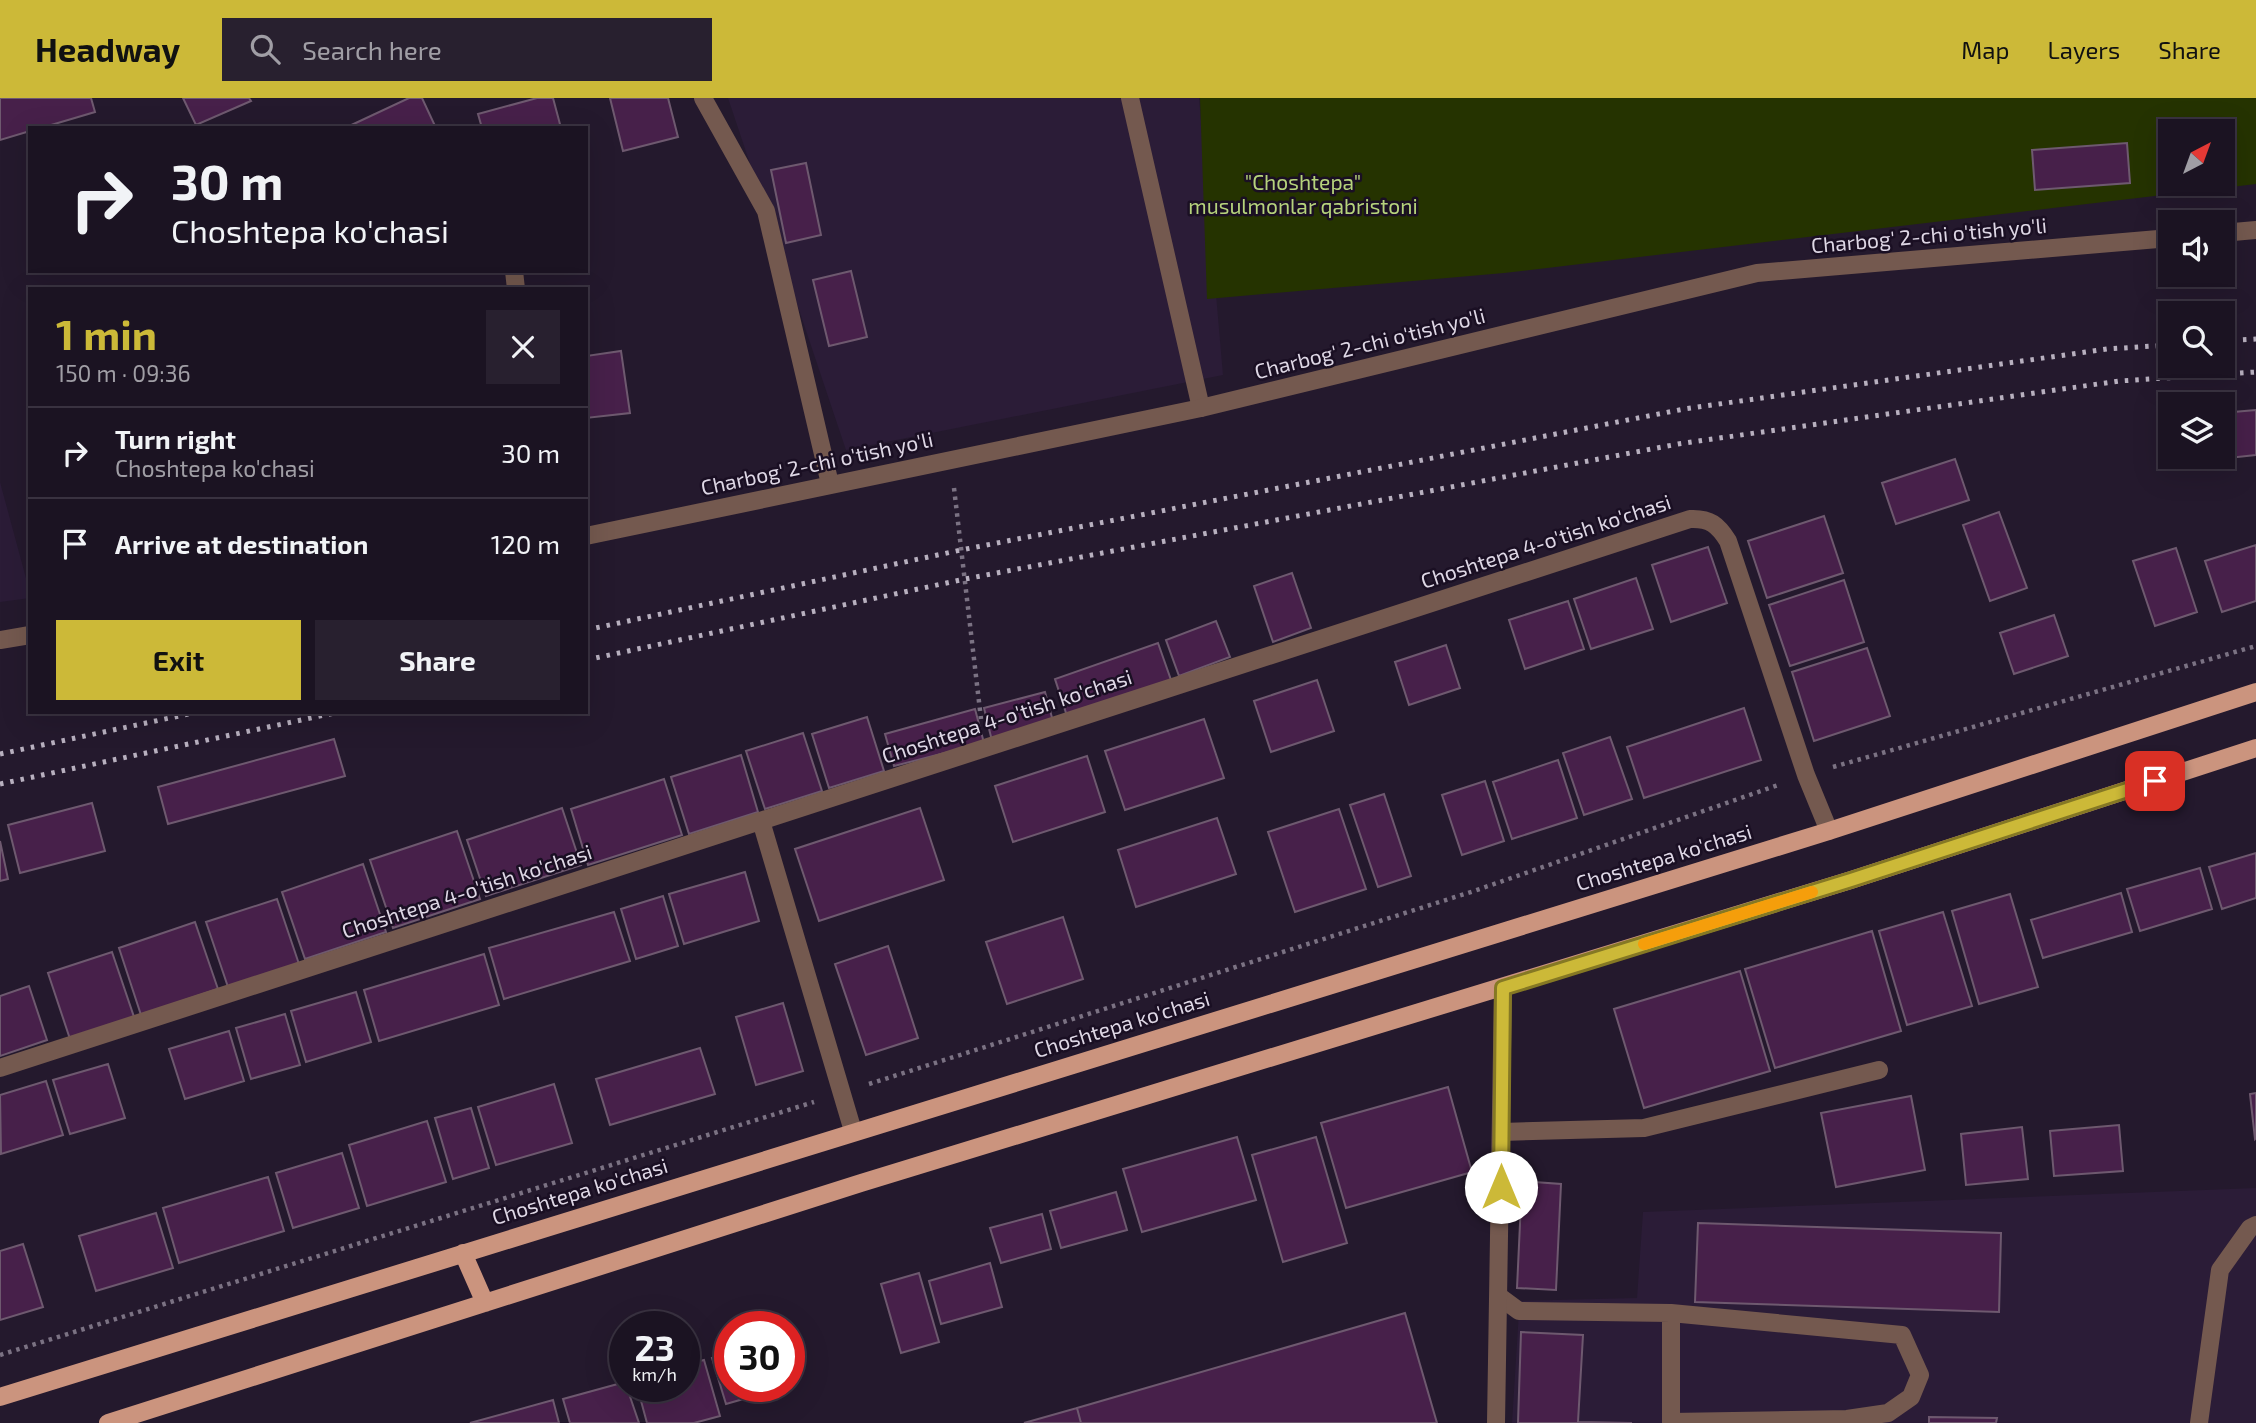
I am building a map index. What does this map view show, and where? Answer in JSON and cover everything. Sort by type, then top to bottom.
[{"type":"main road","name":"Choshtepa ko'chasi","points":[[0,1396],[1829,831],[2256,692]]},
{"type":"main road","points":[[108,1423],[874,1179],[1851,880],[2256,748]]},
{"type":"main road","points":[[463,1253],[485,1303]]},
{"type":"street","points":[[703,98],[766,211],[830,484]]},
{"type":"street","points":[[1130,98],[1201,408]]},
{"type":"street","points":[[2235,232],[2256,230]]},
{"type":"street","name":"Charbog' 2-chi o'tish yo'li","points":[[588,536],[1201,408],[1757,273],[2158,239]]},
{"type":"street","name":"Choshtepa 4-o'tish ko'chasi","points":[[0,1068],[1690,519],[1705,519],[1720,527],[1728,541],[1806,775],[1829,831]]},
{"type":"street","points":[[0,640],[28,635]]},
{"type":"street","points":[[761,821],[853,1131]]},
{"type":"street","points":[[1496,1423],[1503,988]]},
{"type":"street","points":[[1501,1132],[1644,1128],[1879,1070]]},
{"type":"street","points":[[2199,1423],[2220,1270],[2250,1228],[2256,1225]]},
{"type":"street","points":[[1500,1297],[1519,1311],[1671,1313],[1902,1335],[1920,1375],[1911,1397],[1888,1413],[1847,1419],[1671,1422],[1671,1313]]},
{"type":"path","points":[[951,459],[984,748]]},
{"type":"path","points":[[0,1354],[842,1093],[1461,896],[1806,775],[2256,646]]},
{"type":"shaded area","points":[[728,98],[1199,98],[1223,375],[846,450]]},
{"type":"shaded area","points":[[0,482],[28,586],[28,598],[0,602]]},
{"type":"shaded area","points":[[2256,1188],[2256,1423],[1512,1423],[1519,1311],[1517,1301],[1637,1298],[1643,1212]]},
{"type":"green space","name":"\"Choshtepa\" musulmonlar qabristoni","points":[[1200,98],[2256,98],[2256,184],[2235,186],[2235,119],[2158,119],[2158,196],[1504,273],[1207,299]]},
{"type":"building","points":[[0,98],[91,98],[95,112],[48,126],[28,126],[28,132],[0,140]]},
{"type":"building","points":[[183,98],[249,98],[251,101],[196,125]]},
{"type":"building","points":[[409,98],[422,98],[435,126],[349,126]]},
{"type":"building","points":[[537,98],[553,98],[560,126],[481,126],[478,114]]},
{"type":"building","points":[[610,98],[668,98],[678,137],[623,151]]},
{"type":"building","points":[[2127,143],[2130,183],[2035,190],[2032,150]]},
{"type":"building","points":[[806,163],[821,235],[786,243],[771,170]]},
{"type":"building","points":[[851,271],[867,337],[829,346],[813,280]]},
{"type":"building","points":[[621,351],[630,413],[588,418],[588,356]]},
{"type":"building","points":[[2256,410],[2256,455],[2235,457],[2235,412]]},
{"type":"building","points":[[1955,459],[1969,500],[1896,524],[1882,483]]},
{"type":"building","points":[[1999,512],[2027,588],[1990,601],[1963,525]]},
{"type":"building","points":[[1824,516],[1843,573],[1767,598],[1748,541]]},
{"type":"building","points":[[2256,545],[2256,601],[2222,612],[2205,561]]},
{"type":"building","points":[[1708,547],[1727,603],[1671,622],[1652,565]]},
{"type":"building","points":[[2176,548],[2197,612],[2155,626],[2133,561]]},
{"type":"building","points":[[1292,573],[1311,628],[1273,642],[1254,586]]},
{"type":"building","points":[[1636,578],[1653,629],[1591,649],[1574,599]]},
{"type":"building","points":[[1844,580],[1864,642],[1790,666],[1769,605]]},
{"type":"building","points":[[1568,601],[1584,649],[1525,669],[1509,620]]},
{"type":"building","points":[[2054,615],[2068,656],[2014,674],[2000,633]]},
{"type":"building","points":[[1216,621],[1230,657],[1179,676],[1166,640]]},
{"type":"building","points":[[1158,643],[1171,680],[1067,716],[1055,679]]},
{"type":"building","points":[[1446,645],[1460,688],[1409,705],[1395,662]]},
{"type":"building","points":[[1867,648],[1890,716],[1814,741],[1792,672]]},
{"type":"building","points":[[1317,680],[1334,731],[1271,752],[1254,701]]},
{"type":"building","points":[[1045,692],[1054,725],[992,741],[984,708]]},
{"type":"building","points":[[1744,708],[1761,760],[1644,798],[1627,747]]},
{"type":"building","points":[[975,709],[984,743],[894,766],[885,734]]},
{"type":"building","points":[[867,717],[884,771],[829,788],[812,734]]},
{"type":"building","points":[[1204,719],[1224,778],[1125,810],[1105,751]]},
{"type":"building","points":[[803,733],[822,791],[765,809],[746,751]]},
{"type":"building","points":[[1610,737],[1632,799],[1584,815],[1563,753]]},
{"type":"building","points":[[334,739],[345,776],[168,824],[158,787]]},
{"type":"building","points":[[741,755],[758,812],[689,834],[671,777]]},
{"type":"building","points":[[1087,756],[1105,812],[1013,842],[995,786]]},
{"type":"building","points":[[1558,760],[1577,818],[1512,839],[1493,782]]},
{"type":"building","points":[[664,779],[682,835],[588,865],[571,809]]},
{"type":"building","points":[[1485,781],[1504,841],[1462,855],[1442,795]]},
{"type":"building","points":[[1384,794],[1411,876],[1378,887],[1350,805]]},
{"type":"building","points":[[92,803],[105,851],[20,873],[8,825]]},
{"type":"building","points":[[562,808],[581,865],[486,896],[467,840]]},
{"type":"building","points":[[920,808],[944,880],[819,921],[795,849]]},
{"type":"building","points":[[1339,809],[1366,889],[1295,912],[1268,832]]},
{"type":"building","points":[[1217,818],[1236,874],[1136,907],[1118,850]]},
{"type":"building","points":[[457,831],[480,899],[393,928],[370,860]]},
{"type":"building","points":[[0,841],[8,879],[0,881]]},
{"type":"building","points":[[2256,853],[2256,898],[2222,909],[2209,867]]},
{"type":"building","points":[[363,864],[386,932],[305,959],[282,892]]},
{"type":"building","points":[[2200,868],[2212,909],[2140,931],[2127,889]]},
{"type":"building","points":[[745,872],[759,921],[684,944],[669,894]]},
{"type":"building","points":[[2121,893],[2132,932],[2043,958],[2031,920]]},
{"type":"building","points":[[2010,894],[2038,987],[1979,1004],[1952,911]]},
{"type":"building","points":[[663,896],[678,946],[636,959],[621,909]]},
{"type":"building","points":[[277,899],[299,964],[228,987],[206,922]]},
{"type":"building","points":[[614,912],[630,961],[504,999],[489,948]]},
{"type":"building","points":[[1943,912],[1972,1006],[1907,1025],[1879,931]]},
{"type":"building","points":[[1063,917],[1083,979],[1007,1004],[986,942]]},
{"type":"building","points":[[195,922],[218,989],[141,1015],[119,948]]},
{"type":"building","points":[[1872,931],[1901,1031],[1775,1068],[1745,969]]},
{"type":"building","points":[[888,946],[918,1038],[866,1055],[835,964]]},
{"type":"building","points":[[112,952],[134,1017],[70,1039],[48,973]]},
{"type":"building","points":[[484,954],[499,1005],[379,1041],[364,990]]},
{"type":"building","points":[[1740,971],[1770,1071],[1644,1108],[1614,1009]]},
{"type":"building","points":[[29,986],[47,1040],[0,1056],[0,996]]},
{"type":"building","points":[[356,992],[371,1042],[306,1062],[291,1011]]},
{"type":"building","points":[[783,1003],[803,1071],[756,1085],[736,1017]]},
{"type":"building","points":[[285,1014],[300,1065],[251,1079],[236,1028]]},
{"type":"building","points":[[229,1031],[244,1081],[185,1099],[169,1049]]},
{"type":"building","points":[[700,1048],[715,1094],[610,1125],[596,1079]]},
{"type":"building","points":[[108,1064],[125,1118],[70,1134],[53,1080]]},
{"type":"building","points":[[46,1081],[63,1135],[1,1154],[0,1095]]},
{"type":"building","points":[[554,1084],[572,1143],[496,1165],[478,1107]]},
{"type":"building","points":[[1448,1087],[1472,1172],[1346,1208],[1321,1123]]},
{"type":"building","points":[[2256,1093],[2256,1138],[2255,1139],[2250,1094]]},
{"type":"building","points":[[1911,1096],[1925,1170],[1836,1187],[1821,1113]]},
{"type":"building","points":[[471,1108],[489,1168],[453,1179],[435,1118]]},
{"type":"building","points":[[427,1121],[446,1182],[367,1206],[349,1145]]},
{"type":"building","points":[[2119,1125],[2123,1171],[2054,1176],[2050,1131]]},
{"type":"building","points":[[2022,1127],[2028,1179],[1966,1185],[1961,1134]]},
{"type":"building","points":[[1237,1137],[1256,1200],[1142,1232],[1123,1169]]},
{"type":"building","points":[[1316,1137],[1347,1243],[1283,1262],[1252,1155]]},
{"type":"building","points":[[342,1153],[359,1208],[293,1228],[276,1173]]},
{"type":"building","points":[[268,1177],[284,1231],[179,1263],[163,1208]]},
{"type":"building","points":[[1522,1181],[1561,1184],[1556,1290],[1517,1288]]},
{"type":"building","points":[[1116,1192],[1127,1230],[1061,1248],[1050,1211]]},
{"type":"building","points":[[156,1213],[173,1268],[96,1291],[79,1236]]},
{"type":"building","points":[[1042,1214],[1051,1249],[1001,1263],[990,1228]]},
{"type":"building","points":[[1698,1223],[2001,1233],[1999,1312],[1695,1302]]},
{"type":"building","points":[[23,1244],[43,1307],[0,1320],[0,1251]]},
{"type":"building","points":[[990,1263],[1002,1307],[941,1324],[929,1281]]},
{"type":"building","points":[[919,1273],[939,1342],[901,1353],[881,1284]]},
{"type":"building","points":[[1405,1313],[1437,1423],[1081,1423],[1077,1408]]},
{"type":"building","points":[[1521,1332],[1583,1335],[1578,1422],[1632,1423],[1518,1423]]},
{"type":"building","points":[[704,1360],[720,1416],[694,1423],[647,1423],[641,1402],[700,1402],[700,1361]]},
{"type":"building","points":[[609,1386],[609,1402],[632,1402],[639,1423],[570,1423],[563,1399]]},
{"type":"building","points":[[553,1400],[559,1423],[470,1423]]},
{"type":"building","points":[[1077,1408],[1081,1423],[1024,1423]]},
{"type":"building","points":[[1929,1417],[1997,1418],[1996,1423],[1929,1423]]},
{"type":"railway","points":[[2235,340],[2256,339]]},
{"type":"railway","points":[[588,630],[961,550],[1684,409],[2107,349],[2158,346]]},
{"type":"railway","points":[[588,660],[965,579],[1678,444],[2119,381],[2256,372]]},
{"type":"railway","points":[[0,754],[189,714]]},
{"type":"railway","points":[[0,784],[330,714]]},
{"type":"slow traffic","points":[[1644,944],[1812,892]]},
{"type":"route","points":[[1501,1187],[1503,988],[1851,880],[2155,781]]}]
